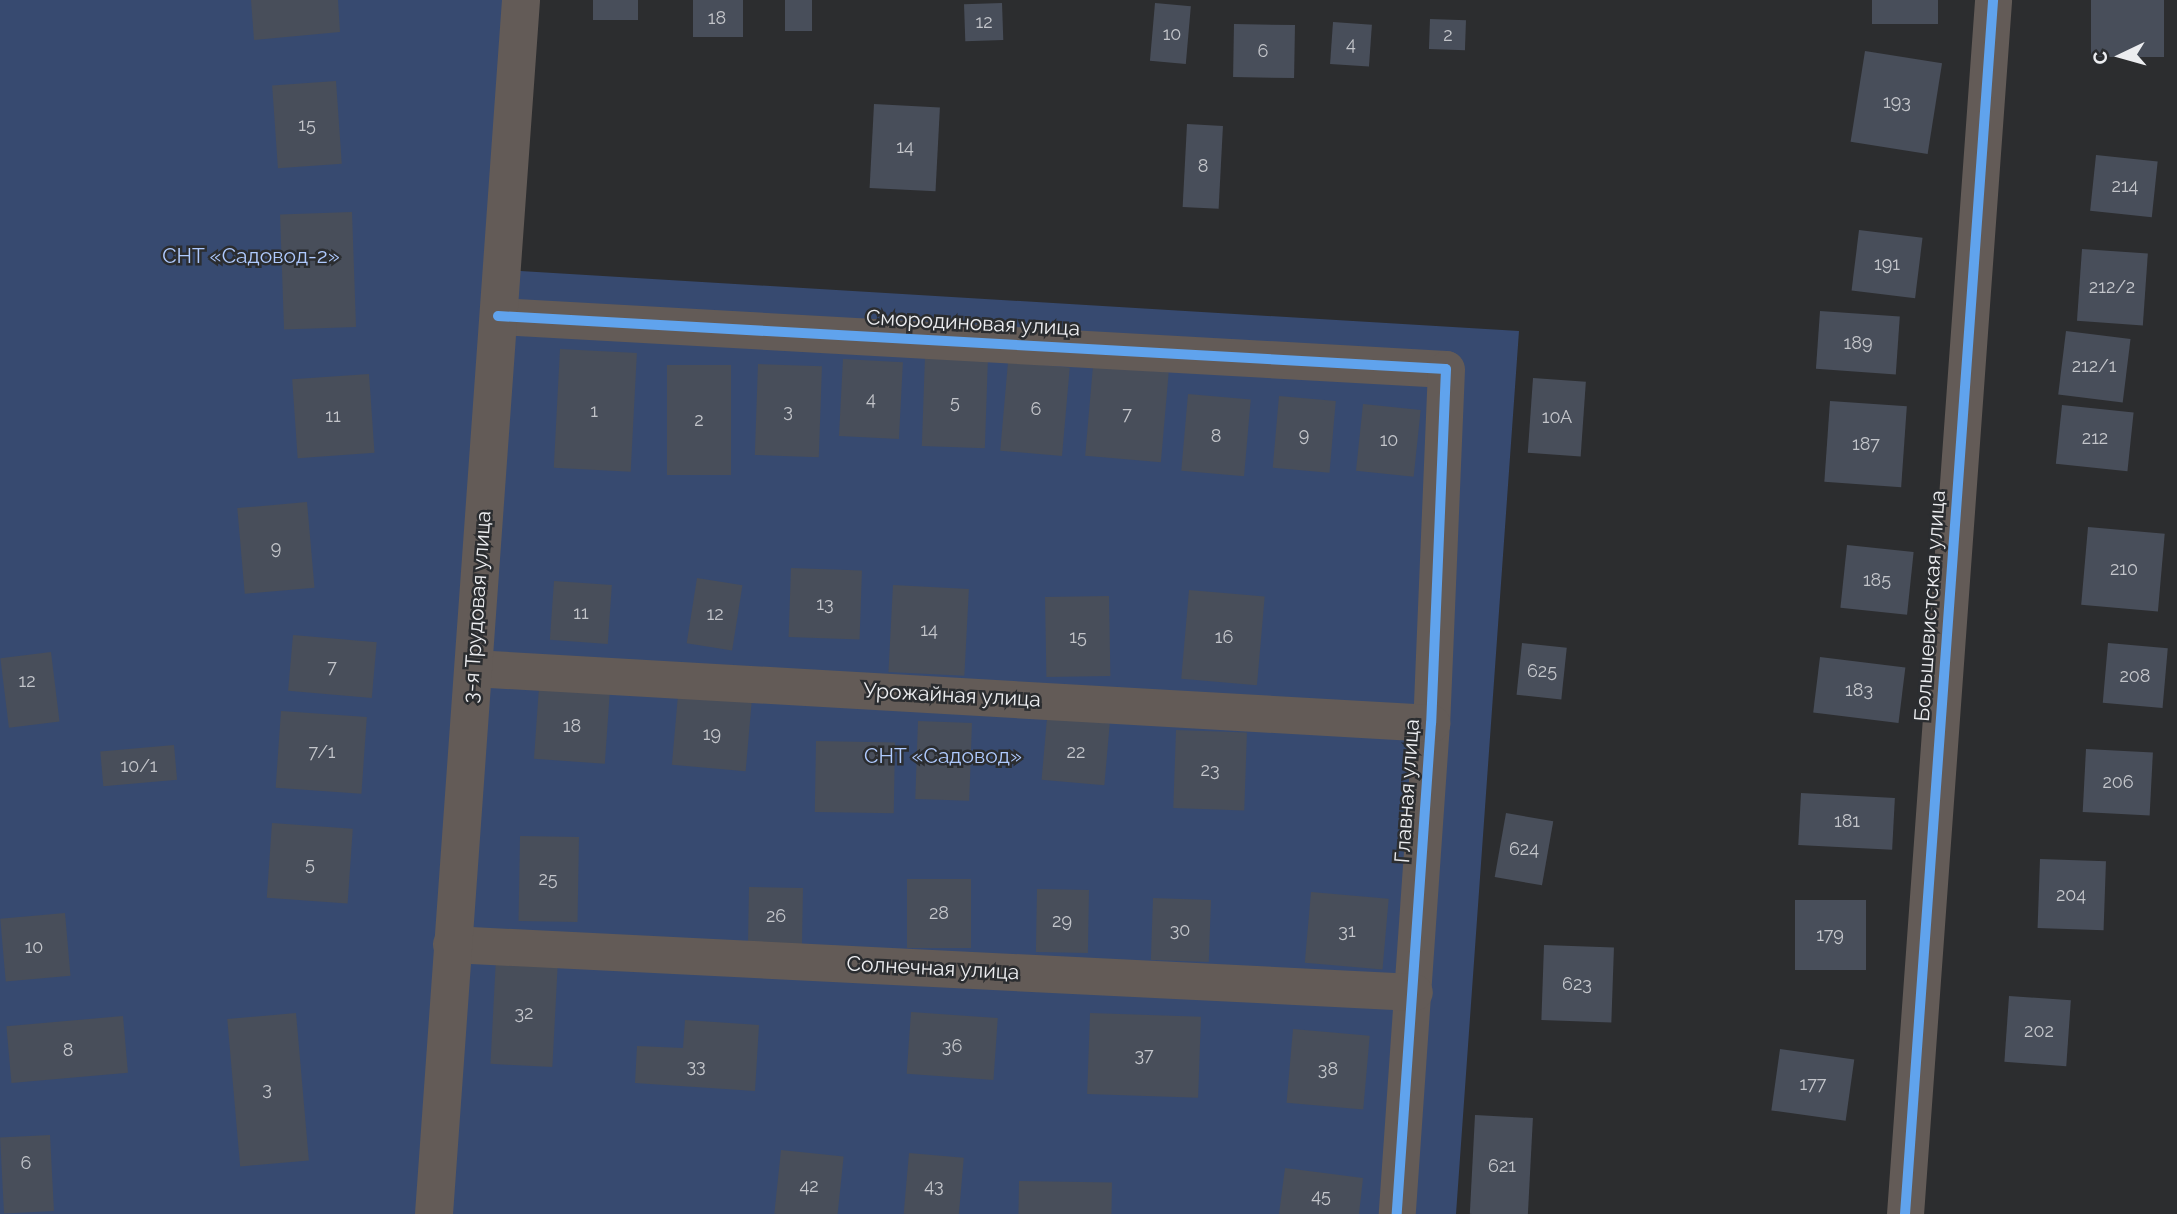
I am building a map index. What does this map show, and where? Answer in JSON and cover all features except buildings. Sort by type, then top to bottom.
[{"type":"street","name":"3-я Трудовая улица","points":[[434,1214],[451,944],[520,0]]},
{"type":"street","name":"Большевистская улица","points":[[1905,1214],[1993,0]]},
{"type":"street","name":"Смородиновая улица","points":[[498,316],[1446,369]]},
{"type":"street","name":"Главная улица","points":[[1397,1214],[1431,723],[1446,369]]},
{"type":"street","name":"Урожайная улица","points":[[473,668],[1431,723]]},
{"type":"street","name":"Солнечная улица","points":[[451,944],[1414,992]]},
{"type":"green space","name":"СНТ «Садовод»","points":[[0,0],[521,0],[502,270],[1519,331],[1456,1214],[0,1214]]},
{"type":"cycle path","points":[[1905,1214],[1993,0]]},
{"type":"cycle path","points":[[498,316],[1446,369],[1431,723],[1397,1214]]},
{"type":"park label","name":"СНТ «Садовод-2»","points":[[251,256]]}]
